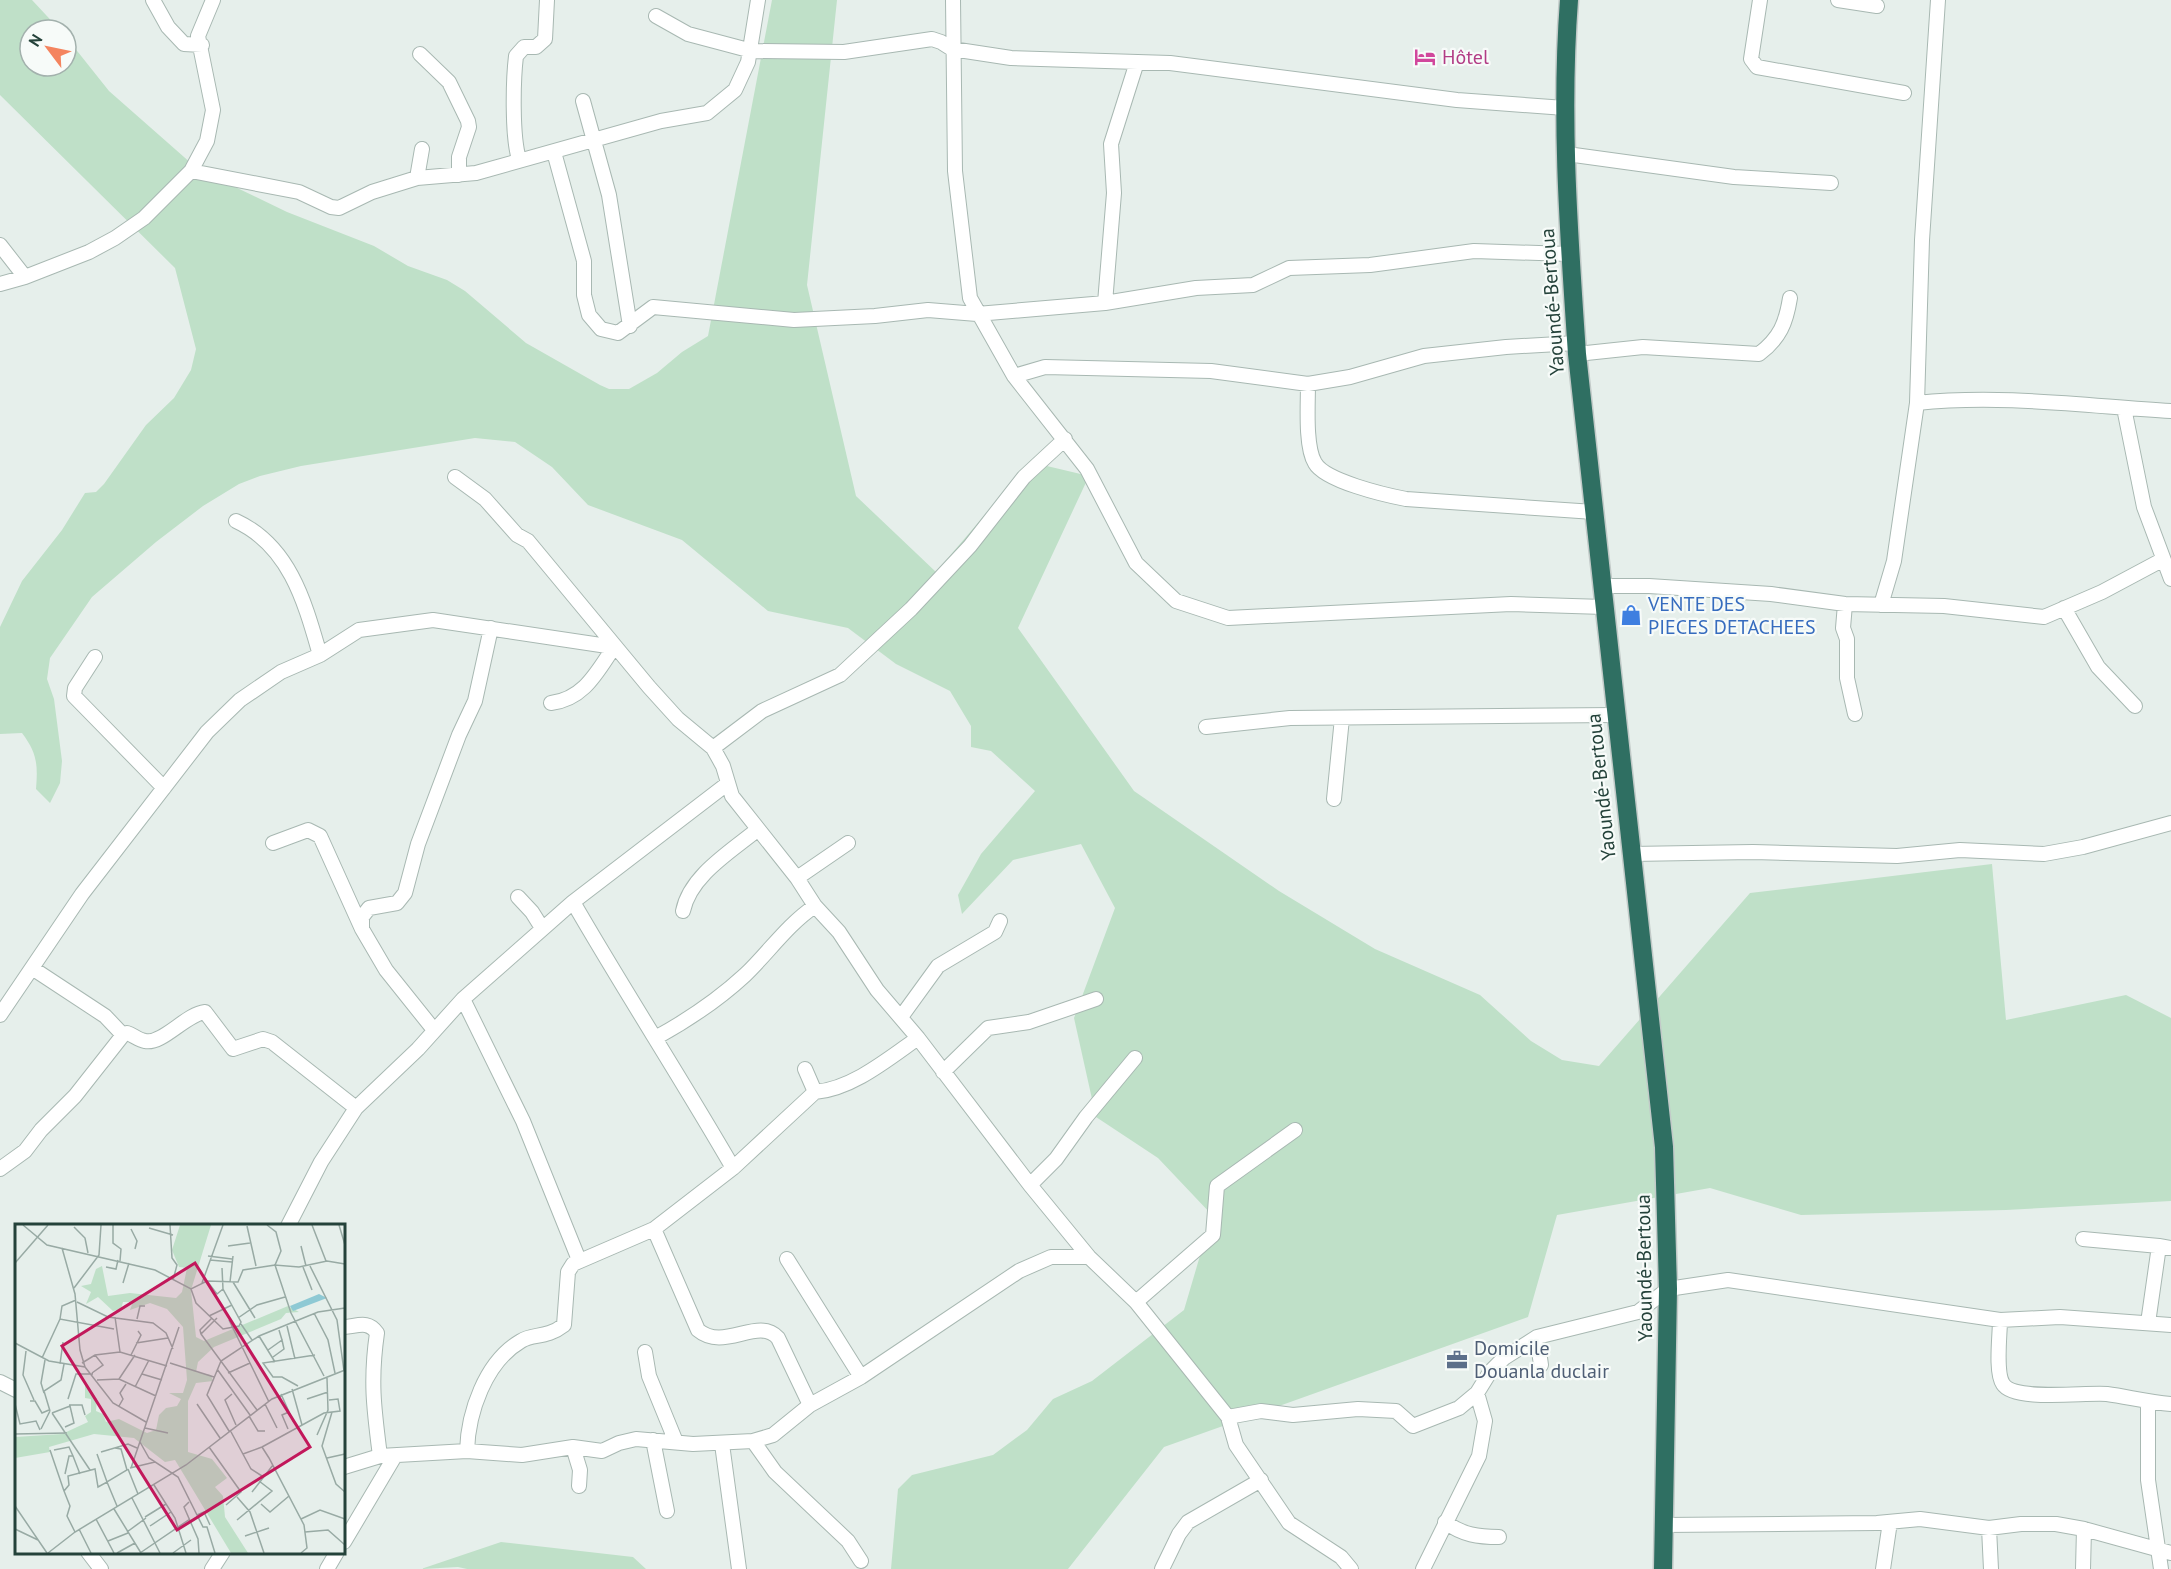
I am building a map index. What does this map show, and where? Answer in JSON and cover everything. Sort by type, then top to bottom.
[{"type":"highway","name":"Yaoundé-Bertoua","points":[[1569,0],[1564,64],[1569,254],[1601,586],[1664,1147],[1668,1289],[1663,1569]]},
{"type":"street","points":[[153,0],[168,27],[184,44],[202,45]]},
{"type":"street","points":[[0,284],[25,278],[89,252],[115,238],[144,218],[191,171],[207,141],[213,110],[202,45],[198,36],[213,0]]},
{"type":"street","points":[[519,159],[513,142],[516,129],[516,56],[524,47],[536,47],[545,39],[547,0]]},
{"type":"street","points":[[191,171],[299,192],[331,207],[339,208],[372,192],[417,178],[476,173],[519,159],[554,152],[661,121],[707,112],[735,90],[752,51],[758,0]]},
{"type":"street","points":[[953,0],[952,50],[956,182],[966,279],[977,314],[1014,376],[1087,469],[1136,563],[1176,601],[1228,618],[1511,604],[1604,606]]},
{"type":"street","points":[[1760,0],[1750,59],[1757,68],[1904,93]]},
{"type":"street","points":[[1838,0],[1877,6]]},
{"type":"street","points":[[1881,605],[1894,561],[1917,403],[1922,240],[1938,0]]},
{"type":"street","points":[[657,16],[688,34],[752,51],[844,52],[932,39],[952,50],[1011,58],[1170,63],[1457,100],[1565,108]]},
{"type":"street","points":[[420,54],[449,82],[468,121],[469,127],[459,157],[459,175]]},
{"type":"street","points":[[1105,303],[1114,193],[1111,144],[1137,62]]},
{"type":"street","points":[[583,101],[609,195],[630,326]]},
{"type":"street","points":[[417,178],[422,149]]},
{"type":"street","points":[[554,152],[584,261],[584,295],[589,315],[601,329],[618,333],[653,307],[794,320],[875,316],[928,310],[977,314],[1105,303],[1196,288],[1253,285],[1289,268],[1370,265],[1474,251],[1569,254]]},
{"type":"street","points":[[1567,154],[1734,177],[1831,183]]},
{"type":"street","points":[[0,246],[25,278]]},
{"type":"street","points":[[1014,376],[1045,367],[1211,370],[1308,384],[1350,377],[1424,356],[1506,346],[1643,347],[1759,354],[1772,344],[1785,326],[1790,298]]},
{"type":"street","points":[[1308,384],[1309,437],[1314,462],[1322,471],[1385,495],[1406,499],[1594,512]]},
{"type":"street","points":[[1917,403],[1959,400],[2046,402],[2171,411]]},
{"type":"street","points":[[2124,408],[2144,507],[2171,579]]},
{"type":"street","points":[[713,748],[762,711],[840,675],[911,609],[970,546],[1024,477],[1065,439]]},
{"type":"street","points":[[455,477],[485,499],[516,535],[528,541],[614,647],[678,719],[713,748],[723,766],[732,796],[797,878],[814,906],[839,932],[877,990],[918,1038],[1030,1185],[1089,1257],[1136,1302],[1228,1417],[1236,1445],[1289,1523],[1341,1557],[1351,1569]]},
{"type":"street","points":[[236,521],[266,542],[290,571],[302,593],[321,655]]},
{"type":"street","points":[[1601,586],[1648,586],[1771,594],[1845,604],[1944,606],[2044,617],[2102,592],[2162,560]]},
{"type":"street","points":[[1845,604],[1843,628],[1848,639],[1847,678],[1855,714]]},
{"type":"street","points":[[2064,608],[2098,667],[2135,706]]},
{"type":"street","points":[[0,1015],[82,894],[207,732],[240,700],[281,672],[321,655],[359,630],[433,620],[614,647]]},
{"type":"street","points":[[362,929],[362,916],[369,908],[397,903],[405,893],[418,844],[459,735],[476,701],[491,628]]},
{"type":"street","points":[[551,703],[563,702],[585,689],[614,647]]},
{"type":"street","points":[[95,657],[75,688],[74,696],[164,788]]},
{"type":"street","points":[[1206,728],[1290,718],[1616,715]]},
{"type":"street","points":[[1334,799],[1342,718]]},
{"type":"street","points":[[289,1224],[321,1162],[356,1108],[463,999],[542,928],[727,784]]},
{"type":"street","points":[[1631,854],[1753,852],[1897,856],[1960,850],[2044,854],[2083,848],[2171,823]]},
{"type":"street","points":[[273,843],[308,830],[320,836],[362,929],[386,970],[434,1030]]},
{"type":"street","points":[[683,911],[686,899],[709,869],[757,830]]},
{"type":"street","points":[[797,878],[848,843]]},
{"type":"street","points":[[518,897],[532,912],[542,928]]},
{"type":"street","points":[[573,903],[619,981],[657,1037],[733,1168]]},
{"type":"street","points":[[657,1037],[684,1023],[743,977],[778,941],[794,920],[814,906]]},
{"type":"street","points":[[901,1017],[938,966],[995,932],[1000,921]]},
{"type":"street","points":[[32,968],[105,1016],[123,1035]]},
{"type":"street","points":[[463,999],[523,1121],[579,1260]]},
{"type":"street","points":[[943,1072],[988,1028],[1029,1022],[1096,999]]},
{"type":"street","points":[[0,1168],[25,1152],[41,1130],[75,1096],[123,1035],[127,1033],[146,1042],[156,1040],[196,1014],[205,1012],[233,1049],[263,1039],[272,1042],[356,1108]]},
{"type":"street","points":[[466,1451],[472,1413],[495,1367],[522,1339],[552,1334],[564,1325],[568,1272],[579,1260],[654,1229],[733,1168],[815,1092],[829,1091],[871,1070],[918,1038]]},
{"type":"street","points":[[1030,1185],[1056,1159],[1086,1117],[1135,1058]]},
{"type":"street","points":[[804,1069],[815,1092]]},
{"type":"street","points":[[1136,1302],[1213,1235],[1217,1186],[1295,1130]]},
{"type":"street","points":[[654,1229],[698,1330],[707,1338],[718,1339],[764,1330],[772,1331],[778,1338],[810,1405]]},
{"type":"street","points":[[2083,1239],[2165,1247],[2148,1323]]},
{"type":"street","points":[[345,1467],[380,1456],[466,1451],[522,1455],[573,1447],[602,1451],[619,1443],[653,1440],[722,1444],[753,1441],[773,1436],[810,1405],[861,1377],[1019,1271],[1052,1257],[1089,1257]]},
{"type":"street","points":[[787,1259],[861,1377]]},
{"type":"street","points":[[1228,1417],[1261,1411],[1293,1415],[1377,1410],[1396,1411],[1413,1426],[1459,1408],[1477,1393],[1490,1372],[1504,1358],[1537,1337],[1638,1312],[1668,1289],[1728,1280],[2000,1320],[2061,1317],[2171,1325]]},
{"type":"street","points":[[2000,1320],[2000,1373],[2003,1384],[2010,1391],[2029,1394],[2106,1394],[2171,1404]]},
{"type":"street","points":[[345,1327],[372,1325],[377,1333],[372,1371],[372,1393],[380,1456]]},
{"type":"street","points":[[1537,1337],[1542,1365]]},
{"type":"street","points":[[645,1352],[649,1376],[676,1442]]},
{"type":"street","points":[[0,1382],[15,1390]]},
{"type":"street","points":[[1423,1569],[1479,1456],[1485,1421],[1477,1393]]},
{"type":"street","points":[[2148,1401],[2148,1480],[2153,1523],[2165,1552],[2161,1569]]},
{"type":"street","points":[[653,1440],[667,1511]]},
{"type":"street","points":[[753,1441],[775,1472],[848,1541],[861,1561]]},
{"type":"street","points":[[722,1444],[739,1569]]},
{"type":"street","points":[[573,1447],[580,1470],[579,1486]]},
{"type":"street","points":[[345,1540],[396,1456]]},
{"type":"street","points":[[1162,1569],[1179,1534],[1188,1522],[1261,1480]]},
{"type":"street","points":[[1664,1526],[1920,1520],[1989,1528],[2021,1524],[2084,1529],[2165,1552]]},
{"type":"street","points":[[1445,1522],[1458,1531],[1474,1536],[1499,1538]]},
{"type":"street","points":[[1883,1569],[1890,1522]]},
{"type":"street","points":[[1989,1528],[1991,1569]]},
{"type":"street","points":[[2083,1569],[2084,1529]]},
{"type":"street","points":[[90,1554],[101,1569]]},
{"type":"street","points":[[212,1569],[222,1554]]},
{"type":"street","points":[[327,1569],[336,1554]]},
{"type":"green space","points":[[0,0],[32,0],[49,18],[18,18],[18,78],[78,78],[78,52],[109,91],[209,179],[233,186],[287,212],[374,246],[408,266],[447,280],[465,291],[526,343],[600,385],[609,389],[629,389],[657,373],[682,352],[708,336],[772,0],[837,0],[807,285],[856,496],[936,572],[1030,462],[1089,476],[1018,628],[1134,791],[1279,891],[1375,949],[1480,995],[1531,1041],[1562,1060],[1599,1066],[1750,893],[1992,864],[2006,1020],[2126,995],[2171,1018],[2171,1201],[2006,1210],[1801,1215],[1710,1188],[1557,1215],[1528,1317],[1164,1447],[1068,1569],[891,1569],[898,1489],[912,1475],[993,1455],[1027,1430],[1053,1399],[1092,1381],[1184,1310],[1212,1215],[1158,1158],[1096,1117],[1074,1018],[1115,908],[1081,844],[1013,860],[962,914],[958,895],[981,854],[1035,791],[991,751],[971,747],[971,726],[950,691],[896,664],[848,628],[768,611],[682,540],[588,505],[552,467],[515,442],[475,438],[301,466],[260,476],[239,484],[203,506],[156,542],[92,597],[50,658],[47,679],[54,699],[62,761],[60,783],[50,803],[36,789],[35,759],[22,733],[0,734],[0,627],[22,581],[62,530],[85,493],[96,492],[104,484],[146,425],[174,398],[191,370],[196,349],[175,268],[0,95]]},
{"type":"green space","points":[[501,1542],[633,1557],[646,1569],[467,1569],[458,1567],[421,1569]]},
{"type":"place","name":"Hôtel","points":[[1425,57]]},
{"type":"place","name":"VENTE DES PIECES DETACHEES","points":[[1631,615]]},
{"type":"place","name":"Domicile Douanla duclair","points":[[1457,1360]]}]
